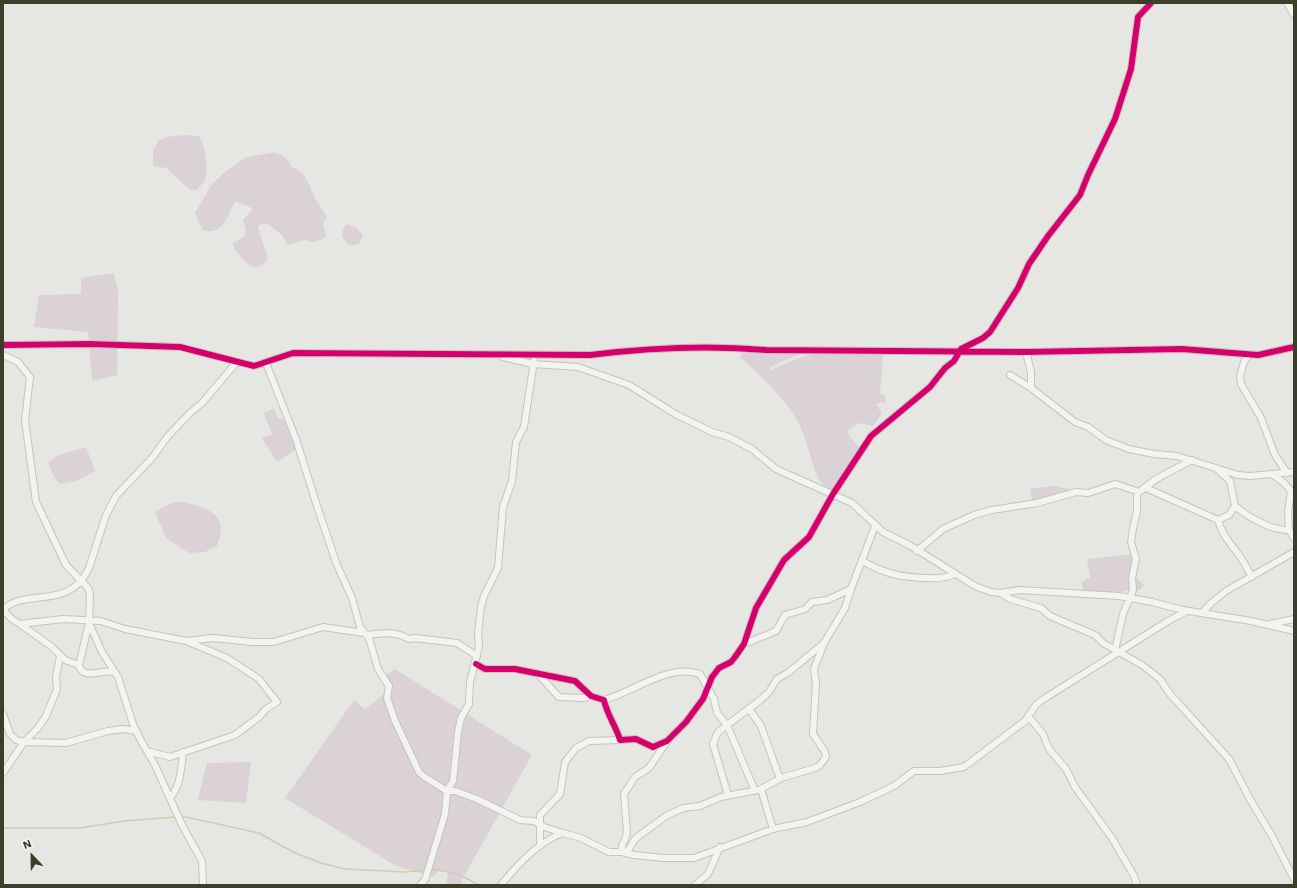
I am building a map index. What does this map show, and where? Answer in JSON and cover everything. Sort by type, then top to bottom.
[{"type":"street","points":[[624,852],[622,845],[627,832],[624,794],[635,777],[652,764],[667,741],[691,715],[703,699],[712,677],[719,668],[731,662],[744,644],[756,608],[784,560],[809,537],[832,494],[871,436],[930,387],[945,368],[954,361],[960,351],[990,332],[1018,288],[1029,264],[1048,236],[1080,195],[1115,119],[1130,69],[1138,17],[1152,3]]},
{"type":"street","points":[[1287,3],[1294,15]]},
{"type":"street","points":[[3,345],[90,344],[180,347],[236,363],[254,366],[293,353],[590,355],[621,351],[735,347],[766,350],[1026,352],[1182,349],[1268,354],[1294,346]]},
{"type":"street","points":[[1026,352],[1031,372],[1031,388]]},
{"type":"street","points":[[1249,354],[1244,362],[1240,376],[1241,384],[1261,418],[1275,455],[1291,472]]},
{"type":"street","points":[[3,355],[18,362],[30,377],[25,420],[36,502],[66,565],[85,584],[90,594],[89,622],[79,665],[82,672],[87,674],[110,671],[114,672]]},
{"type":"street","points":[[502,355],[504,358],[533,364],[578,367],[630,385],[676,415],[712,432],[729,437],[752,449],[776,468],[852,503],[863,512],[875,526],[975,586],[1001,593],[1010,599],[1041,608],[1050,616],[1095,635],[1103,644],[1150,671],[1160,679],[1188,714],[1222,749],[1229,759],[1294,879]]},
{"type":"street","points":[[420,885],[425,880],[440,833],[445,814],[447,791],[454,781],[458,732],[461,718],[469,704],[470,682],[476,664],[479,646],[478,634],[481,607],[484,596],[498,568],[503,507],[512,481],[516,442],[524,427],[534,355]]},
{"type":"street","points":[[266,362],[305,464],[308,478],[337,565],[352,598],[378,669],[389,686],[387,698],[395,721],[419,772],[447,791],[455,791],[477,799],[520,820],[539,823],[544,827],[581,838],[607,852],[624,852],[634,855],[689,859],[720,847],[773,830],[807,822],[860,802],[894,786],[914,771],[940,771],[964,767],[1018,727],[1042,700],[1117,651],[1189,610]]},
{"type":"street","points":[[79,665],[65,660],[52,648],[13,620],[3,610],[6,606],[17,601],[45,598],[65,593],[80,580],[89,568],[106,515],[116,496],[152,458],[168,436],[202,403],[236,363]]},
{"type":"street","points":[[1010,375],[1031,388],[1053,407],[1063,412],[1075,422],[1088,427],[1106,440],[1134,450],[1177,456],[1216,468],[1250,476],[1291,472]]},
{"type":"street","points":[[917,551],[943,529],[974,515],[992,510],[1037,503],[1076,492],[1088,493],[1115,484],[1137,492],[1146,488],[1156,478],[1192,460]]},
{"type":"street","points":[[1216,468],[1230,481],[1235,506],[1229,515],[1218,520]]},
{"type":"street","points":[[1272,474],[1293,493],[1288,512],[1289,530],[1294,538]]},
{"type":"street","points":[[1146,488],[1218,520],[1231,547],[1239,555],[1252,577]]},
{"type":"street","points":[[1117,651],[1123,614],[1130,598],[1136,559],[1131,542],[1132,528],[1137,512],[1137,492]]},
{"type":"street","points":[[1235,506],[1272,528],[1289,530]]},
{"type":"street","points":[[624,852],[636,838],[666,816],[684,808],[700,806],[728,795],[758,790],[780,779],[815,768],[826,757],[825,752],[813,737],[812,725],[816,684],[814,669],[824,643],[845,608],[875,526]]},
{"type":"street","points":[[1202,613],[1211,602],[1226,591],[1294,552]]},
{"type":"street","points":[[862,560],[883,571],[903,576],[938,578],[949,577],[954,574]]},
{"type":"street","points":[[744,644],[776,631],[785,615],[805,609],[812,602],[827,600],[851,589]]},
{"type":"street","points":[[1001,593],[1020,590],[1059,594],[1100,594],[1130,598],[1294,631]]},
{"type":"street","points":[[1268,625],[1294,619]]},
{"type":"street","points":[[20,624],[47,620],[89,622],[101,621],[125,629],[186,641],[227,658],[259,679],[277,702],[235,734],[166,757],[147,751]]},
{"type":"street","points":[[89,622],[102,652],[124,692],[136,731],[170,798],[187,836],[202,861],[204,885]]},
{"type":"street","points":[[186,641],[213,638],[253,642],[274,642],[323,626],[365,634],[399,633],[411,640],[415,638],[457,643],[477,656]]},
{"type":"street","points":[[728,795],[713,744],[718,732],[769,692],[777,679],[789,672],[819,645],[824,643]]},
{"type":"street","points":[[3,773],[24,742],[42,722],[57,692],[56,677],[60,656]]},
{"type":"street","points":[[476,664],[493,671],[515,669],[575,681],[591,696],[604,700],[668,674],[680,672],[694,672],[700,674],[714,699],[717,713],[727,725],[758,790],[773,830]]},
{"type":"street","points":[[539,675],[559,697],[584,698],[591,696]]},
{"type":"street","points":[[604,700],[606,712],[617,731],[620,740]]},
{"type":"street","points":[[749,709],[761,726],[780,779]]},
{"type":"street","points":[[3,714],[10,734],[16,740],[24,742],[66,743],[108,731],[123,729],[136,731]]},
{"type":"street","points":[[1028,716],[1043,734],[1049,749],[1066,769],[1075,786],[1112,838],[1134,876],[1137,885]]},
{"type":"street","points":[[3,732],[10,734]]},
{"type":"street","points":[[540,846],[539,823],[542,810],[560,794],[564,778],[563,768],[576,748],[590,741],[636,739],[653,747],[667,741]]},
{"type":"street","points":[[170,798],[175,792],[181,774],[183,752]]},
{"type":"street","points":[[501,885],[518,865],[540,846],[563,833]]},
{"type":"street","points":[[695,885],[708,874],[720,847]]},
{"type":"shaded area","points":[[185,135],[198,136],[203,143],[207,170],[204,182],[197,190],[190,190],[166,168],[153,166],[153,152],[158,141],[166,137]]},
{"type":"shaded area","points":[[272,153],[279,154],[284,157],[291,167],[300,171],[304,175],[316,200],[327,217],[323,223],[326,237],[315,242],[305,240],[287,245],[283,236],[266,223],[259,225],[258,228],[268,258],[262,265],[255,267],[244,261],[233,245],[233,243],[244,237],[246,231],[243,220],[252,210],[250,207],[235,201],[227,218],[220,228],[210,231],[203,230],[195,213],[212,184],[225,172],[246,157]]},
{"type":"shaded area","points":[[347,224],[357,228],[363,236],[359,244],[349,246],[342,237],[343,229]]},
{"type":"shaded area","points":[[114,273],[118,292],[117,375],[92,381],[88,332],[34,327],[39,295],[81,294],[81,278]]},
{"type":"shaded area","points":[[742,353],[799,354],[770,367],[771,370],[798,358],[814,354],[883,355],[880,393],[885,396],[886,402],[876,405],[882,413],[873,426],[860,423],[848,430],[849,436],[858,445],[859,454],[831,494],[819,478],[798,422],[772,387],[740,357]]},
{"type":"shaded area","points":[[274,409],[278,418],[288,420],[298,448],[277,462],[262,438],[272,434],[264,413]]},
{"type":"shaded area","points":[[86,447],[95,471],[76,481],[61,484],[57,481],[48,462],[59,455]]},
{"type":"shaded area","points":[[1052,486],[1069,489],[1070,494],[1033,504],[1030,489]]},
{"type":"shaded area","points":[[182,502],[208,510],[218,518],[221,524],[221,535],[217,546],[205,552],[189,553],[166,538],[155,512],[172,503]]},
{"type":"shaded area","points":[[1133,554],[1134,559],[1131,579],[1136,578],[1144,585],[1140,590],[1124,591],[1118,594],[1085,595],[1081,582],[1090,578],[1087,559]]},
{"type":"shaded area","points":[[395,669],[532,755],[462,880],[461,885],[446,885],[448,873],[439,870],[434,877],[396,866],[285,798],[354,700],[365,709],[393,687],[385,676]]},
{"type":"shaded area","points":[[251,762],[246,803],[198,800],[207,763]]},
{"type":"waterway","points":[[181,816],[259,833],[293,852],[321,863],[345,869],[405,872],[426,870]]},
{"type":"waterway","points":[[3,828],[80,828],[124,821],[175,817]]},
{"type":"waterway","points":[[430,870],[455,874],[478,885]]},
{"type":"cycle path","points":[[476,664],[485,669],[515,669],[575,681],[591,696],[604,700],[607,711],[620,740],[636,739],[653,747],[667,741],[686,722],[703,699],[712,677],[719,668],[731,662],[744,644],[756,608],[784,560],[809,537],[833,494],[871,436],[930,387],[945,368],[954,361],[961,349],[983,338],[990,332],[1018,288],[1029,264],[1048,236],[1080,195],[1115,119],[1131,69],[1138,17],[1151,3]]},
{"type":"cycle path","points":[[3,345],[90,344],[180,347],[254,366],[293,353],[590,355],[655,349],[744,348],[766,350],[1026,352],[1182,349],[1258,355],[1294,347]]}]
